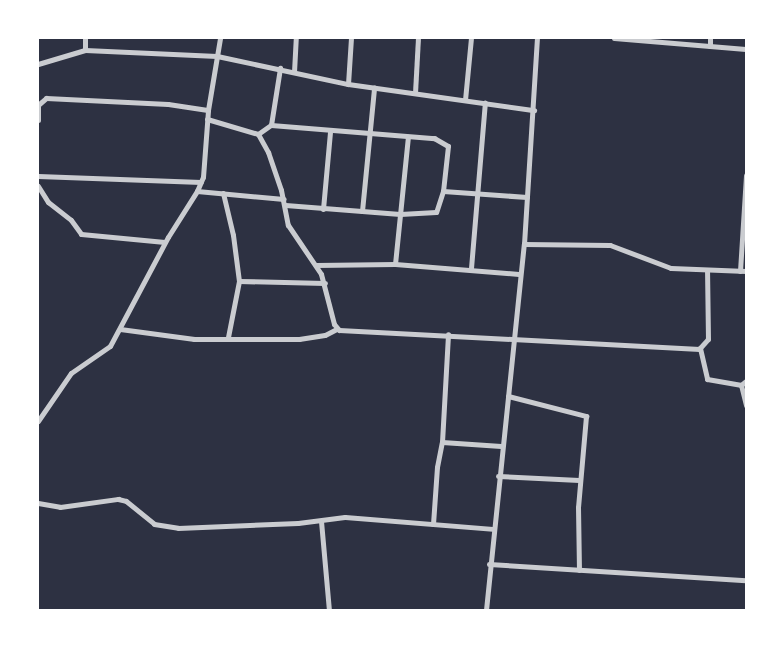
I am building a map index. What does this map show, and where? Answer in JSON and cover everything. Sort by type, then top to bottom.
[{"type":"street","points":[[85,38],[85,50]]},
{"type":"street","points":[[38,421],[71,373],[80,364],[104,353],[120,329],[165,242],[197,191],[201,182],[208,110],[220,38]]},
{"type":"street","points":[[294,72],[296,38]]},
{"type":"street","points":[[348,84],[351,38]]},
{"type":"street","points":[[415,93],[418,38]]},
{"type":"street","points":[[465,100],[471,38]]},
{"type":"street","points":[[486,610],[500,446],[508,396],[519,274],[524,244],[534,110],[536,38]]},
{"type":"street","points":[[615,38],[746,48]]},
{"type":"street","points":[[710,38],[710,46]]},
{"type":"street","points":[[38,64],[85,50],[217,56],[348,84],[534,110]]},
{"type":"street","points":[[271,125],[280,68]]},
{"type":"street","points":[[362,211],[374,88]]},
{"type":"street","points":[[38,120],[38,105],[46,98],[168,104],[208,110]]},
{"type":"street","points":[[471,268],[486,104]]},
{"type":"street","points":[[207,119],[258,134],[268,152],[284,202],[292,236],[316,265],[325,284],[337,329]]},
{"type":"street","points":[[197,191],[223,193],[323,209],[400,214],[436,212],[443,191],[448,146],[434,138],[330,132],[271,125],[258,134]]},
{"type":"street","points":[[323,209],[330,132]]},
{"type":"street","points":[[395,264],[408,137]]},
{"type":"street","points":[[740,271],[746,175]]},
{"type":"street","points":[[38,176],[201,182]]},
{"type":"street","points":[[38,186],[48,202],[71,220],[81,234],[165,242]]},
{"type":"street","points":[[443,191],[527,197]]},
{"type":"street","points":[[223,193],[234,234],[238,281],[228,337]]},
{"type":"street","points":[[524,244],[610,245],[671,268],[746,271]]},
{"type":"street","points":[[316,265],[395,264],[471,268],[519,274]]},
{"type":"street","points":[[120,329],[180,338],[299,339],[325,335],[337,329],[513,337],[666,350],[700,348],[708,339],[707,270]]},
{"type":"street","points":[[238,281],[325,284]]},
{"type":"street","points":[[433,524],[442,442],[448,334]]},
{"type":"street","points":[[700,348],[707,379],[744,383],[746,405]]},
{"type":"street","points":[[508,396],[586,416],[580,480],[579,570]]},
{"type":"street","points":[[442,442],[500,446]]},
{"type":"street","points":[[498,476],[580,480]]},
{"type":"street","points":[[38,503],[60,507],[118,499],[126,501],[154,524],[178,528],[321,521],[344,517],[493,529]]},
{"type":"street","points":[[321,521],[329,610]]},
{"type":"street","points":[[489,564],[746,580]]}]
